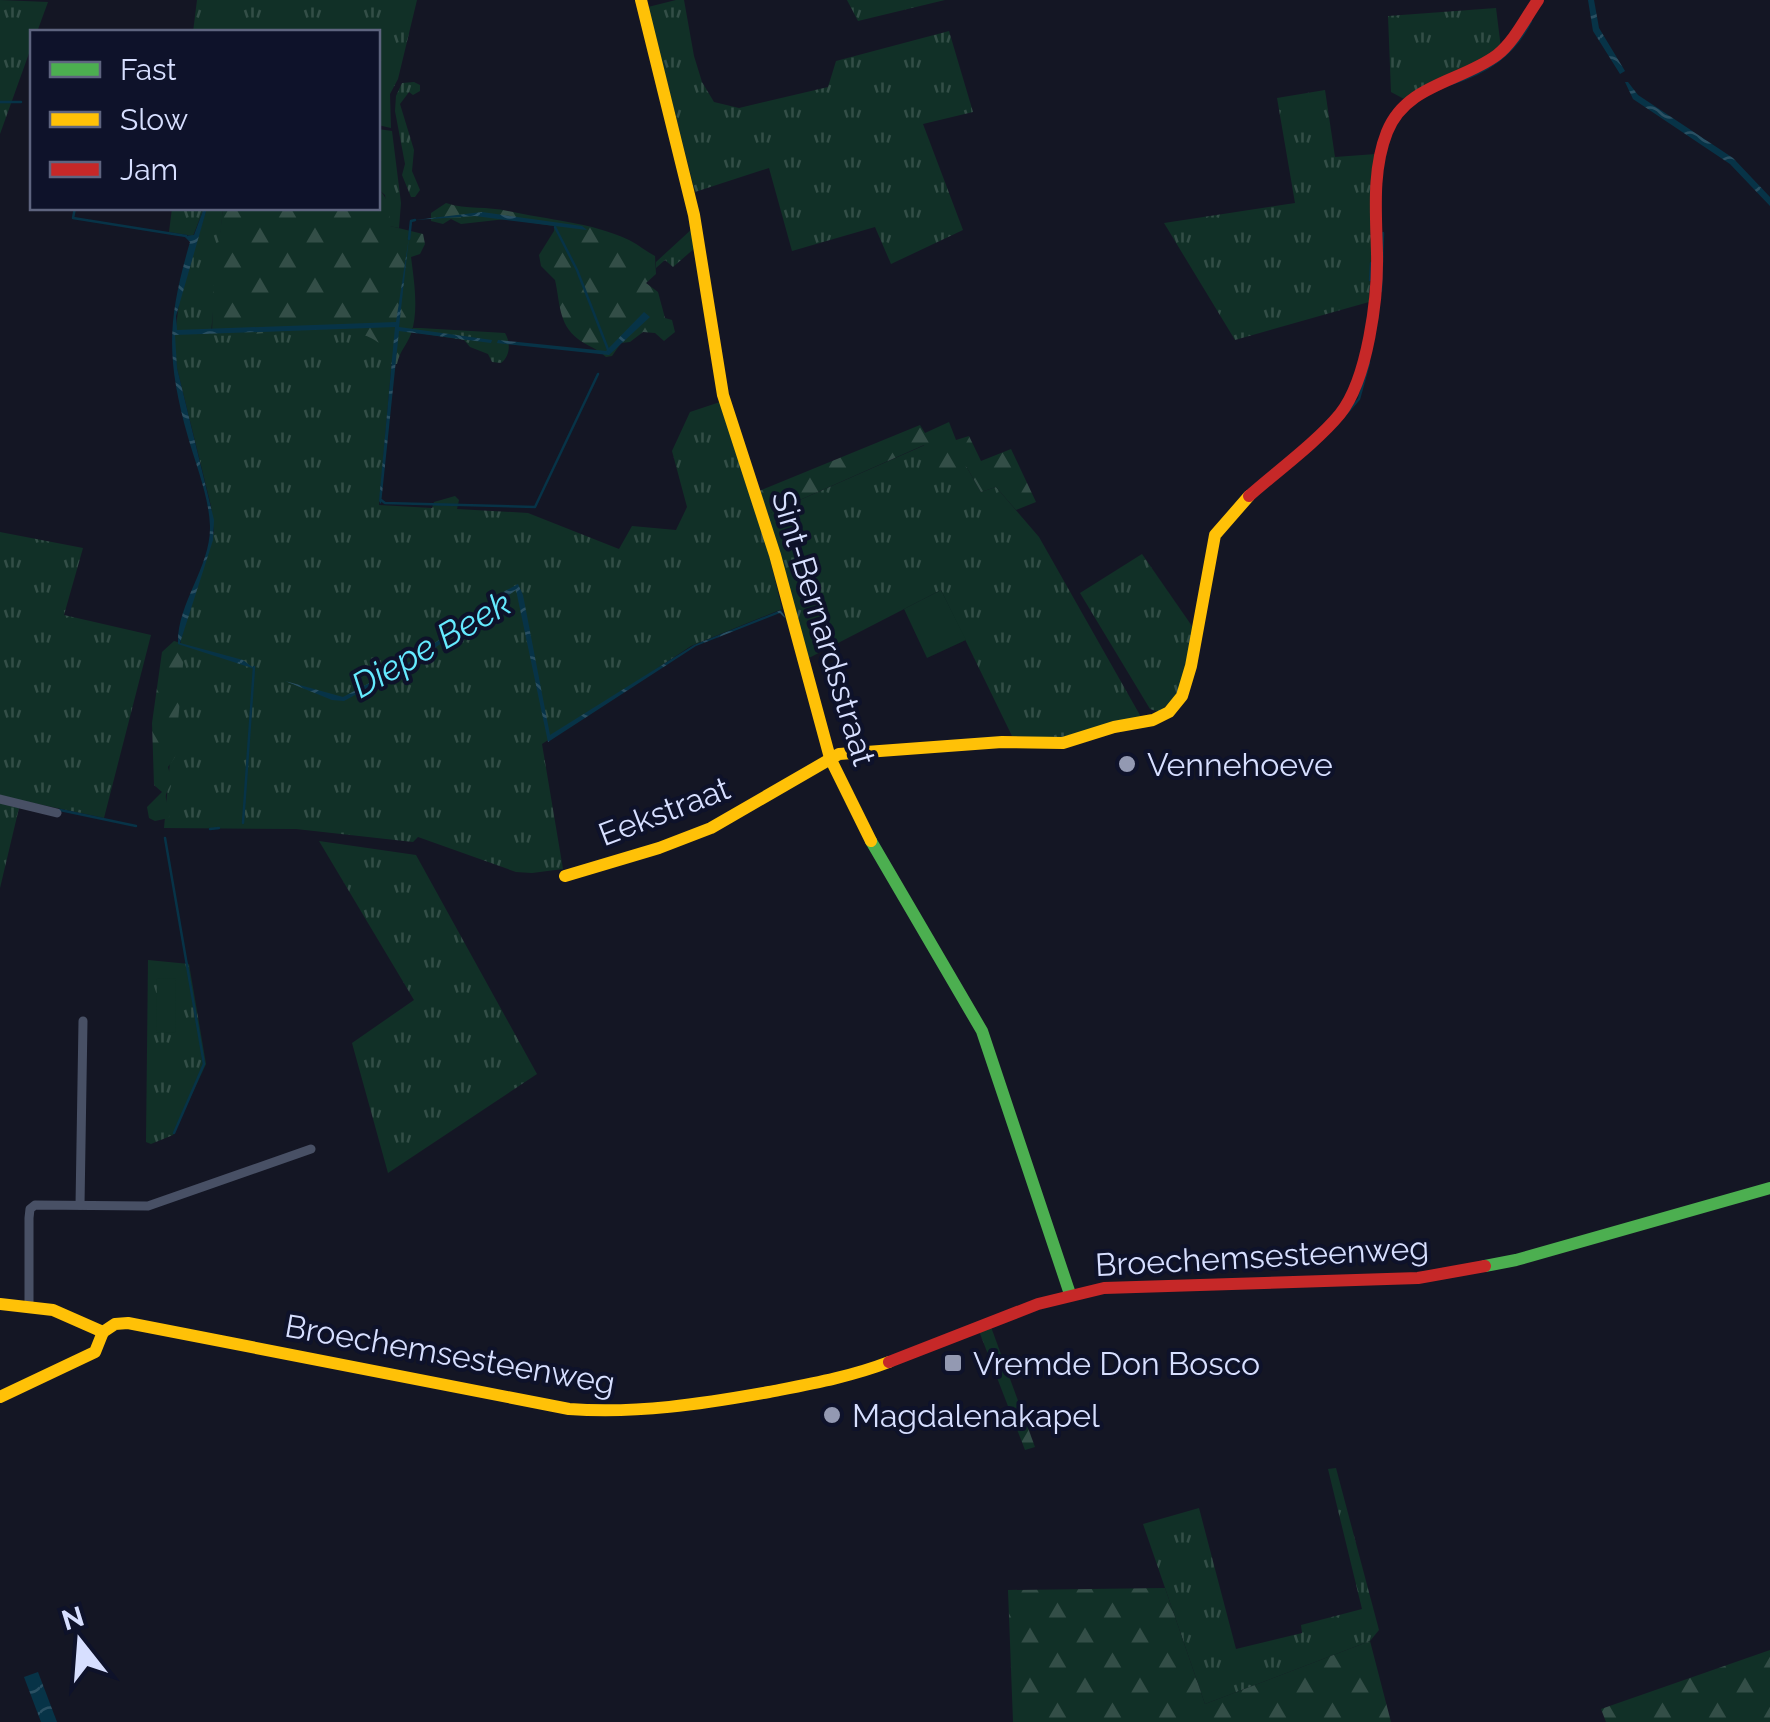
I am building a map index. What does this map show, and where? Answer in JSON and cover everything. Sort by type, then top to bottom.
[{"type":"street","name":"Sint-Bernardsstraat","points":[[641,0],[694,215],[726,409],[775,555],[830,758],[906,904],[982,1032],[1000,1074],[1070,1294]]},
{"type":"street","points":[[830,758],[850,752],[926,746],[1062,742],[1153,720],[1168,712],[1182,696],[1191,666],[1214,535],[1235,508],[1340,414],[1356,385],[1377,272],[1377,162],[1386,132],[1397,115],[1426,88],[1484,64],[1501,52],[1538,0]]},
{"type":"street","name":"Eekstraat","points":[[564,876],[711,828],[830,758]]},
{"type":"street","points":[[0,799],[57,813]]},
{"type":"street","points":[[80,1204],[83,1020]]},
{"type":"street","points":[[29,1305],[30,1208],[44,1204],[148,1206],[311,1150]]},
{"type":"street","name":"Broechemsesteenweg","points":[[102,1332],[115,1324],[128,1323],[568,1409],[636,1412],[724,1401],[848,1376],[1030,1305],[1070,1294],[1104,1288],[1418,1278],[1516,1260],[1770,1188]]},
{"type":"street","points":[[0,1304],[67,1313],[102,1332],[95,1352],[0,1396]]},
{"type":"green space","points":[[0,0],[48,2],[38,30],[30,30],[30,51],[0,134]]},
{"type":"green space","points":[[197,0],[417,0],[398,79],[390,94],[391,128],[380,125],[380,30],[193,30]]},
{"type":"green space","points":[[684,0],[702,82],[714,102],[739,108],[828,87],[836,61],[949,31],[973,112],[923,124],[963,230],[891,264],[875,227],[792,251],[769,168],[695,192],[648,7]]},
{"type":"green space","points":[[847,0],[945,0],[858,21]]},
{"type":"green space","points":[[1496,8],[1501,48],[1406,100],[1391,92],[1388,16]]},
{"type":"green space","points":[[402,83],[420,85],[420,91],[413,95],[409,92],[400,104],[414,150],[412,171],[420,190],[411,197],[402,175],[405,164],[395,111]]},
{"type":"green space","points":[[1325,90],[1335,157],[1376,154],[1369,302],[1235,340],[1164,223],[1295,203],[1277,98]]},
{"type":"green space","points":[[380,129],[392,131],[401,203],[399,228],[389,226],[385,195],[380,191]]},
{"type":"green space","points":[[380,191],[387,201],[390,226],[423,234],[425,244],[420,254],[411,257],[415,315],[397,364],[387,364],[382,346],[366,336],[342,331],[212,335],[223,210],[380,210]]},
{"type":"green space","points":[[446,203],[585,225],[633,242],[655,256],[656,274],[646,283],[658,292],[665,318],[672,320],[675,332],[664,341],[655,333],[643,332],[630,342],[621,343],[612,356],[606,357],[571,333],[561,312],[555,280],[541,266],[539,255],[554,226],[506,219],[461,224],[451,219],[443,224],[431,221],[431,213]]},
{"type":"green space","points":[[172,210],[203,210],[193,236],[169,232]]},
{"type":"green space","points":[[206,210],[223,210],[211,333],[395,326],[379,505],[432,508],[434,502],[455,496],[459,500],[457,509],[528,513],[619,549],[632,526],[676,530],[687,507],[672,451],[690,412],[720,402],[765,538],[782,609],[691,646],[542,744],[563,869],[516,872],[418,837],[413,842],[296,829],[164,828],[181,639],[214,532],[177,368],[174,342],[180,295]]},
{"type":"green space","points":[[693,228],[696,247],[673,267],[665,260],[656,268],[656,262]]},
{"type":"green space","points":[[413,328],[505,333],[508,353],[501,363],[492,362],[488,354],[470,347],[464,340],[412,332]]},
{"type":"green space","points":[[949,422],[956,440],[969,436],[981,461],[1011,449],[1036,502],[1016,510],[996,487],[981,492],[966,466],[938,480],[924,445],[768,514],[759,491],[920,425],[925,433]]},
{"type":"green space","points":[[925,445],[966,466],[981,492],[996,487],[1039,537],[1141,717],[1071,738],[1012,736],[941,590],[805,660],[768,514]]},
{"type":"green space","points":[[0,532],[83,548],[64,615],[151,635],[104,818],[0,796]]},
{"type":"green space","points":[[1142,554],[1194,629],[1179,694],[1159,712],[1150,709],[1080,593]]},
{"type":"green space","points":[[941,590],[966,640],[927,658],[904,609]]},
{"type":"green space","points":[[174,641],[181,643],[184,653],[175,757],[168,767],[172,782],[166,797],[169,818],[155,821],[149,818],[147,807],[162,792],[154,785],[152,723],[162,652]]},
{"type":"green space","points":[[0,803],[19,808],[0,888]]},
{"type":"green space","points":[[319,841],[416,855],[537,1074],[388,1173],[352,1043],[414,1000]]},
{"type":"green space","points":[[148,960],[189,964],[206,1064],[173,1135],[151,1144],[146,1142]]},
{"type":"green space","points":[[157,978],[176,979],[175,1033],[156,1032]]},
{"type":"green space","points":[[991,1327],[1035,1447],[1025,1450],[979,1331]]},
{"type":"green space","points":[[1336,1468],[1379,1630],[1370,1641],[1205,1704],[1143,1524],[1199,1508],[1236,1649],[1302,1633],[1301,1625],[1362,1609],[1328,1469]]},
{"type":"green space","points":[[1165,1588],[1205,1704],[1370,1641],[1391,1722],[1013,1722],[1008,1590]]},
{"type":"green space","points":[[1770,1650],[1770,1722],[1606,1722],[1601,1709]]},
{"type":"water","points":[[1588,0],[1594,0],[1599,28],[1625,71],[1620,74],[1593,31]]},
{"type":"water","points":[[1625,82],[1638,95],[1733,158],[1770,197],[1770,206],[1730,164],[1633,99]]},
{"type":"water","points":[[206,210],[176,316],[177,330],[396,322],[409,237],[399,327],[492,340],[491,343],[399,331],[381,504],[395,327],[175,335],[177,368],[214,520],[213,540],[180,643],[243,660],[255,669],[178,644],[183,614],[205,556],[210,526],[173,361],[173,318],[190,242],[184,236],[194,235]]},
{"type":"water","points":[[482,212],[582,226],[587,230],[475,216],[415,220]]},
{"type":"water","points":[[644,312],[650,317],[609,355],[497,343],[498,340],[606,351]]},
{"type":"water","points":[[518,584],[550,735],[694,645],[781,610],[786,619],[780,613],[696,646],[548,742],[516,590],[418,660],[344,701],[285,681],[343,697],[409,662]]},
{"type":"water","points":[[38,1672],[57,1722],[41,1722],[24,1677]]},
{"type":"waterway","points":[[1451,84],[1498,61],[1516,44],[1531,21]]},
{"type":"waterway","name":"Diepe Beek","points":[[0,102],[21,102]]},
{"type":"waterway","name":"Diepe Beek","points":[[75,210],[73,218],[186,236]]},
{"type":"waterway","points":[[409,239],[411,221],[415,220]]},
{"type":"waterway","points":[[555,227],[577,270],[609,352]]},
{"type":"waterway","points":[[1381,291],[1383,233]]},
{"type":"waterway","points":[[1370,280],[1371,263]]},
{"type":"waterway","points":[[1375,331],[1376,321]]},
{"type":"waterway","points":[[1346,414],[1359,399],[1369,363]]},
{"type":"waterway","points":[[381,500],[535,507],[598,374]]},
{"type":"waterway","points":[[1314,446],[1330,431]]},
{"type":"waterway","points":[[243,823],[254,667]]},
{"type":"waterway","points":[[60,810],[136,826]]},
{"type":"waterway","points":[[210,829],[219,828]]},
{"type":"waterway","points":[[165,838],[204,1064],[174,1133]]},
{"type":"traffic: fast","points":[[871,841],[982,1031],[1070,1294]]},
{"type":"traffic: fast","points":[[1485,1266],[1770,1188]]},
{"type":"traffic: slow","points":[[641,0],[694,215],[723,395],[775,555],[830,758],[871,841]]},
{"type":"traffic: slow","points":[[565,876],[711,828],[839,754],[1002,742],[1063,743],[1153,720],[1169,712],[1182,696],[1191,666],[1215,535],[1249,496]]},
{"type":"traffic: slow","points":[[0,1304],[53,1310],[103,1332]]},
{"type":"traffic: slow","points":[[103,1332],[115,1324],[128,1323],[569,1409],[594,1410],[669,1407],[744,1396],[830,1380],[889,1362]]},
{"type":"traffic: slow","points":[[0,1397],[95,1352],[103,1332]]},
{"type":"traffic: jam","points":[[1249,496],[1331,425],[1358,380],[1376,292],[1379,161],[1396,116],[1421,94],[1497,55],[1538,0]]},
{"type":"traffic: jam","points":[[889,1362],[1038,1304],[1104,1288],[1418,1278],[1485,1266]]},
{"type":"place","name":"Vennehoeve","points":[[1127,764]]},
{"type":"place","name":"Vremde Don Bosco","points":[[953,1363]]},
{"type":"place","name":"Magdalenakapel","points":[[832,1415]]}]
